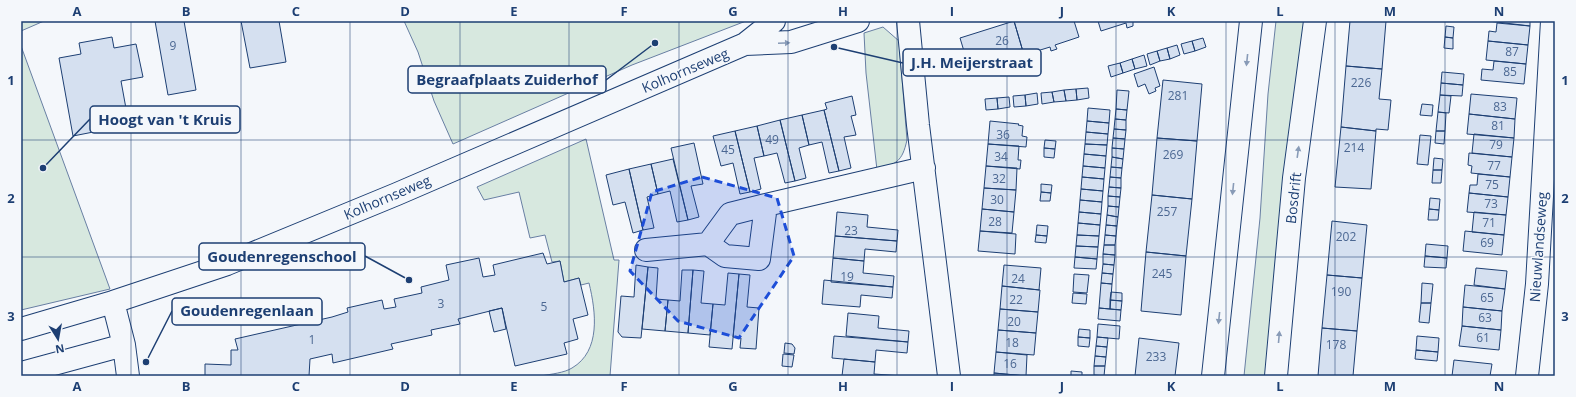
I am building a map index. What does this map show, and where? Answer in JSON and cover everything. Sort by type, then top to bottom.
[{"type":"street","name":"Kolhornseweg","points":[[21,329],[113,302],[227,264],[404,191],[745,44],[774,21]]},
{"type":"street","name":"Kolhornseweg","points":[[745,44],[791,42],[858,21]]},
{"type":"street","points":[[908,21],[948,376]]},
{"type":"street","points":[[1213,376],[1251,21]]},
{"type":"street","name":"Bosdrift","points":[[1276,376],[1294,178],[1315,21]]},
{"type":"street","name":"Nieuwlandseweg","points":[[1527,376],[1537,284],[1552,21]]},
{"type":"street","points":[[708,244],[730,214],[924,168]]},
{"type":"street","points":[[646,250],[708,244],[726,256],[759,259],[766,205]]},
{"type":"street","points":[[113,302],[124,345],[128,376]]},
{"type":"street","points":[[21,373],[124,345]]},
{"type":"highlighted area","points":[[702,177],[777,198],[794,256],[739,338],[678,321],[630,271],[652,192]]},
{"type":"shaded area","points":[[21,21],[44,21],[21,31]]},
{"type":"shaded area","points":[[404,21],[746,21],[632,65],[453,144],[434,101],[418,52]]},
{"type":"shaded area","points":[[1276,21],[1305,21],[1275,376],[1244,376],[1260,218],[1268,94]]},
{"type":"shaded area","points":[[883,27],[899,41],[907,140],[903,153],[898,161],[877,170],[866,73],[864,33]]},
{"type":"shaded area","points":[[21,46],[110,289],[21,310]]},
{"type":"shaded area","points":[[586,139],[614,260],[619,260],[610,376],[541,376],[569,370],[581,361],[588,352],[594,330],[593,306],[589,283],[581,285],[579,278],[564,282],[560,261],[552,262],[545,235],[530,238],[519,192],[484,200],[477,187]]},
{"type":"building","points":[[155,21],[184,21],[196,90],[168,95]]},
{"type":"building","points":[[241,21],[279,21],[286,62],[250,68]]},
{"type":"building","points":[[1014,21],[1074,21],[1079,37],[1055,45],[1057,49],[1051,51],[1050,47],[1024,55]]},
{"type":"building","points":[[1014,21],[1024,55],[1001,62],[1002,66],[996,68],[995,63],[970,71],[960,38]]},
{"type":"building","points":[[1098,21],[1133,21],[1133,26],[1127,28],[1126,23],[1101,31]]},
{"type":"building","points":[[1350,21],[1386,21],[1382,69],[1346,66]]},
{"type":"building","points":[[1488,21],[1530,21],[1530,26]]},
{"type":"building","points":[[1497,23],[1530,26],[1528,45],[1488,41],[1489,31],[1496,32]]},
{"type":"building","points":[[1446,26],[1454,27],[1453,38],[1445,37]]},
{"type":"building","points":[[112,37],[114,48],[136,44],[143,77],[121,81],[129,125],[73,136],[59,58],[81,54],[79,43]]},
{"type":"building","points":[[1445,37],[1453,38],[1453,49],[1444,48]]},
{"type":"building","points":[[1203,38],[1206,47],[1195,51],[1192,41]]},
{"type":"building","points":[[1192,41],[1195,51],[1184,54],[1181,44]]},
{"type":"building","points":[[1488,41],[1528,45],[1526,64],[1486,60]]},
{"type":"building","points":[[1177,45],[1180,55],[1170,59],[1167,48]]},
{"type":"building","points":[[1167,48],[1170,59],[1160,61],[1157,51]]},
{"type":"building","points":[[1157,51],[1160,61],[1150,65],[1147,54]]},
{"type":"building","points":[[1144,55],[1147,66],[1135,69],[1132,59]]},
{"type":"building","points":[[1132,59],[1135,69],[1123,73],[1120,63]]},
{"type":"building","points":[[1494,61],[1526,64],[1524,84],[1481,80],[1482,69],[1493,70]]},
{"type":"building","points":[[1120,63],[1123,73],[1111,77],[1108,66]]},
{"type":"building","points":[[1346,66],[1382,69],[1379,99],[1391,100],[1388,130],[1376,129],[1376,131],[1341,127]]},
{"type":"building","points":[[1154,67],[1160,86],[1155,88],[1156,91],[1149,94],[1145,84],[1138,87],[1134,74]]},
{"type":"building","points":[[1442,72],[1464,74],[1463,85],[1441,83]]},
{"type":"building","points":[[1163,80],[1202,84],[1197,141],[1157,138]]},
{"type":"building","points":[[1441,83],[1463,85],[1462,96],[1440,95]]},
{"type":"building","points":[[1088,88],[1089,98],[1077,100],[1076,89]]},
{"type":"building","points":[[1076,89],[1077,100],[1066,101],[1064,90]]},
{"type":"building","points":[[1064,90],[1066,101],[1054,102],[1052,92]]},
{"type":"building","points":[[1117,90],[1129,91],[1127,110],[1116,109]]},
{"type":"building","points":[[1052,92],[1054,102],[1042,104],[1041,93]]},
{"type":"building","points":[[1037,93],[1038,104],[1026,106],[1025,95]]},
{"type":"building","points":[[1471,94],[1517,98],[1515,119],[1469,114]]},
{"type":"building","points":[[1025,95],[1026,106],[1014,107],[1013,96]]},
{"type":"building","points":[[1440,95],[1451,96],[1449,113],[1438,112]]},
{"type":"building","points":[[852,96],[856,115],[851,116],[856,135],[844,137],[851,168],[839,171],[824,110],[827,109],[825,103]]},
{"type":"building","points":[[1009,97],[1010,107],[998,109],[997,98]]},
{"type":"building","points":[[997,98],[998,109],[986,110],[985,99]]},
{"type":"building","points":[[1422,104],[1433,105],[1432,116],[1420,115]]},
{"type":"building","points":[[1088,108],[1110,110],[1109,123],[1087,121]]},
{"type":"building","points":[[1116,109],[1127,110],[1126,120],[1115,119]]},
{"type":"building","points":[[824,110],[839,171],[829,173],[822,142],[809,145],[802,115]]},
{"type":"building","points":[[1438,112],[1446,113],[1445,131],[1436,131]]},
{"type":"building","points":[[1469,114],[1515,119],[1514,138],[1467,134]]},
{"type":"building","points":[[802,115],[809,145],[799,148],[806,178],[795,181],[780,120]]},
{"type":"building","points":[[1115,119],[1126,120],[1126,130],[1114,129]]},
{"type":"building","points":[[780,120],[795,181],[785,183],[777,153],[764,156],[757,126]]},
{"type":"building","points":[[990,121],[1019,124],[1018,125],[1023,126],[1022,136],[1027,137],[1026,147],[988,144]]},
{"type":"building","points":[[1087,121],[1109,123],[1108,134],[1086,132]]},
{"type":"building","points":[[757,126],[764,156],[754,158],[761,189],[750,192],[735,131]]},
{"type":"building","points":[[1341,127],[1376,131],[1371,189],[1335,187]]},
{"type":"building","points":[[1114,129],[1126,130],[1125,139],[1113,138]]},
{"type":"building","points":[[735,131],[750,192],[740,194],[733,163],[721,166],[713,136]]},
{"type":"building","points":[[1436,131],[1445,131],[1444,144],[1435,143]]},
{"type":"building","points":[[1086,132],[1108,134],[1107,145],[1085,144]]},
{"type":"building","points":[[1474,134],[1514,138],[1512,157],[1472,153]]},
{"type":"building","points":[[1420,135],[1431,136],[1428,165],[1417,164]]},
{"type":"building","points":[[1113,138],[1125,139],[1124,149],[1112,148]]},
{"type":"building","points":[[1157,138],[1197,141],[1192,199],[1152,195]]},
{"type":"building","points":[[1045,140],[1056,141],[1055,149],[1044,148]]},
{"type":"building","points":[[694,143],[703,184],[691,186],[699,217],[688,220],[671,148]]},
{"type":"building","points":[[988,144],[1019,146],[1018,160],[1021,160],[1020,169],[986,166]]},
{"type":"building","points":[[1085,144],[1107,145],[1106,156],[1084,154]]},
{"type":"building","points":[[1044,148],[1055,149],[1054,158],[1044,157]]},
{"type":"building","points":[[1112,148],[1124,149],[1123,159],[1112,157]]},
{"type":"building","points":[[1469,153],[1512,157],[1510,177],[1471,173],[1472,166],[1468,165]]},
{"type":"building","points":[[1084,154],[1106,156],[1105,168],[1083,166]]},
{"type":"building","points":[[1112,157],[1123,159],[1122,168],[1111,167]]},
{"type":"building","points":[[1434,158],[1443,159],[1442,170],[1433,170]]},
{"type":"building","points":[[673,159],[688,220],[677,222],[670,191],[658,194],[651,164]]},
{"type":"building","points":[[651,164],[658,194],[647,197],[654,228],[643,230],[629,169]]},
{"type":"building","points":[[986,166],[1017,168],[1016,190],[984,188]]},
{"type":"building","points":[[1083,166],[1105,168],[1104,179],[1082,177]]},
{"type":"building","points":[[1111,167],[1122,168],[1121,178],[1110,177]]},
{"type":"building","points":[[629,169],[643,230],[633,233],[625,202],[613,205],[606,175]]},
{"type":"building","points":[[1433,170],[1442,170],[1441,183],[1432,183]]},
{"type":"building","points":[[1478,174],[1510,177],[1508,197],[1469,193],[1470,185],[1477,185]]},
{"type":"building","points":[[1082,177],[1104,179],[1103,191],[1081,189]]},
{"type":"building","points":[[1110,177],[1121,178],[1121,188],[1109,187]]},
{"type":"building","points":[[1041,184],[1052,185],[1051,193],[1041,192]]},
{"type":"building","points":[[1109,187],[1121,188],[1120,197],[1108,196]]},
{"type":"building","points":[[984,188],[1016,190],[1014,212],[982,209]]},
{"type":"building","points":[[1081,189],[1103,191],[1102,202],[1080,200]]},
{"type":"building","points":[[1041,192],[1051,193],[1050,201],[1040,201]]},
{"type":"building","points":[[1469,193],[1508,197],[1506,215],[1467,212]]},
{"type":"building","points":[[1152,195],[1192,199],[1186,256],[1146,252]]},
{"type":"building","points":[[1108,196],[1120,197],[1119,207],[1108,206]]},
{"type":"building","points":[[1430,198],[1440,199],[1439,210],[1429,209]]},
{"type":"building","points":[[1080,200],[1102,202],[1101,214],[1079,212]]},
{"type":"building","points":[[1108,206],[1119,207],[1118,217],[1107,215]]},
{"type":"building","points":[[982,209],[1014,212],[1012,233],[980,231]]},
{"type":"building","points":[[1429,209],[1439,210],[1438,220],[1428,220]]},
{"type":"building","points":[[837,212],[868,215],[867,227],[898,230],[897,241],[835,236]]},
{"type":"building","points":[[1079,212],[1101,214],[1100,225],[1078,223]]},
{"type":"building","points":[[1474,212],[1506,215],[1504,235],[1472,232]]},
{"type":"building","points":[[1107,215],[1118,217],[1117,226],[1106,225]]},
{"type":"building","points":[[1332,221],[1367,225],[1362,278],[1327,275]]},
{"type":"building","points":[[1078,223],[1100,225],[1099,236],[1077,235]]},
{"type":"building","points":[[1037,225],[1048,226],[1047,236],[1036,235]]},
{"type":"building","points":[[1106,225],[1117,226],[1116,236],[1105,235]]},
{"type":"building","points":[[980,231],[1016,234],[1015,254],[978,251]]},
{"type":"building","points":[[1465,231],[1504,235],[1502,255],[1463,251]]},
{"type":"building","points":[[1036,235],[1047,236],[1046,243],[1035,242]]},
{"type":"building","points":[[1077,235],[1099,236],[1098,247],[1076,246]]},
{"type":"building","points":[[1105,235],[1116,236],[1115,245],[1104,245]]},
{"type":"building","points":[[835,236],[897,241],[896,252],[865,249],[864,261],[833,258]]},
{"type":"building","points":[[1426,244],[1448,246],[1447,258],[1425,256]]},
{"type":"building","points":[[1104,245],[1115,245],[1115,255],[1103,254]]},
{"type":"building","points":[[1076,246],[1098,247],[1097,259],[1075,257]]},
{"type":"building","points":[[1146,252],[1186,256],[1181,315],[1141,311]]},
{"type":"building","points":[[543,253],[547,264],[560,261],[564,282],[579,278],[588,315],[573,319],[578,339],[564,343],[567,354],[515,366],[502,308],[458,319],[460,324],[431,330],[432,335],[391,344],[393,349],[333,363],[332,354],[310,359],[309,376],[205,376],[205,364],[231,365],[231,350],[238,350],[235,339],[332,317],[348,312],[347,308],[382,300],[384,309],[396,307],[394,299],[422,293],[421,287],[449,280],[446,265],[479,258],[483,277],[495,275],[493,265]]},
{"type":"building","points":[[1103,254],[1115,255],[1114,265],[1103,264]]},
{"type":"building","points":[[1425,256],[1447,258],[1446,268],[1424,267]]},
{"type":"building","points":[[1075,257],[1097,259],[1096,269],[1074,268]]},
{"type":"building","points":[[833,258],[864,261],[863,273],[894,276],[893,287],[831,282]]},
{"type":"building","points":[[1103,264],[1114,265],[1113,274],[1102,273]]},
{"type":"building","points":[[636,265],[648,267],[641,338],[622,337],[618,332],[621,296],[634,297]]},
{"type":"building","points":[[1004,265],[1041,268],[1039,290],[1002,286]]},
{"type":"building","points":[[648,267],[658,268],[656,299],[668,300],[665,331],[642,329]]},
{"type":"building","points":[[1476,268],[1507,271],[1505,289],[1474,285]]},
{"type":"building","points":[[682,270],[693,270],[688,333],[665,331],[668,300],[680,301]]},
{"type":"building","points":[[693,270],[704,271],[701,303],[713,304],[710,335],[688,333]]},
{"type":"building","points":[[728,273],[739,274],[732,349],[709,347],[713,304],[725,305]]},
{"type":"building","points":[[1102,273],[1113,274],[1112,284],[1101,283]]},
{"type":"building","points":[[739,274],[750,275],[747,307],[759,308],[756,349],[740,348],[741,338],[733,337]]},
{"type":"building","points":[[1074,274],[1089,275],[1087,293],[1073,292]]},
{"type":"building","points":[[1327,275],[1362,278],[1357,331],[1322,328]]},
{"type":"building","points":[[824,280],[893,287],[892,298],[861,295],[860,307],[822,304]]},
{"type":"building","points":[[1101,283],[1112,284],[1110,309],[1099,308]]},
{"type":"building","points":[[1422,283],[1433,284],[1431,303],[1421,303]]},
{"type":"building","points":[[1465,285],[1505,289],[1502,311],[1463,307]]},
{"type":"building","points":[[1002,286],[1040,290],[1038,312],[1000,309]]},
{"type":"building","points":[[1111,292],[1122,293],[1122,301],[1110,300]]},
{"type":"building","points":[[1073,293],[1087,294],[1086,304],[1072,303]]},
{"type":"building","points":[[1110,300],[1122,301],[1121,310],[1110,309]]},
{"type":"building","points":[[1421,303],[1431,303],[1429,323],[1419,322]]},
{"type":"building","points":[[1463,307],[1502,311],[1501,330],[1462,326]]},
{"type":"building","points":[[502,308],[506,329],[494,332],[489,311]]},
{"type":"building","points":[[1099,308],[1121,310],[1120,321],[1098,319]]},
{"type":"building","points":[[1000,309],[1038,312],[1036,333],[998,330]]},
{"type":"building","points":[[848,313],[879,316],[878,328],[909,331],[908,342],[846,336]]},
{"type":"building","points":[[1098,324],[1120,326],[1119,339],[1097,337]]},
{"type":"building","points":[[1462,326],[1501,330],[1499,350],[1459,346]]},
{"type":"building","points":[[1322,328],[1357,331],[1353,376],[1318,376]]},
{"type":"building","points":[[1079,329],[1090,330],[1090,338],[1078,337]]},
{"type":"building","points":[[998,330],[1036,333],[1034,355],[996,352]]},
{"type":"building","points":[[834,336],[908,342],[907,353],[876,350],[875,362],[832,358]]},
{"type":"building","points":[[1417,336],[1439,338],[1438,352],[1416,350]]},
{"type":"building","points":[[1078,337],[1090,338],[1089,347],[1078,346]]},
{"type":"building","points":[[1097,337],[1108,338],[1107,347],[1096,346]]},
{"type":"building","points":[[1139,338],[1179,343],[1175,376],[1135,376]]},
{"type":"building","points":[[785,343],[792,344],[795,348],[794,354],[784,353]]},
{"type":"building","points":[[1096,346],[1107,347],[1106,357],[1095,356]]},
{"type":"building","points":[[1416,350],[1438,352],[1437,361],[1415,359]]},
{"type":"building","points":[[996,352],[1027,355],[1026,376],[994,373]]},
{"type":"building","points":[[783,354],[794,355],[792,367],[782,366]]},
{"type":"building","points":[[1095,356],[1106,357],[1105,366],[1094,366]]},
{"type":"building","points":[[844,359],[875,362],[874,374],[902,376],[842,376]]},
{"type":"building","points":[[1454,360],[1492,364],[1490,376],[1452,376]]},
{"type":"building","points":[[1094,366],[1105,366],[1104,376],[1094,375]]},
{"type":"building","points":[[1071,371],[1082,372],[1082,376],[1071,376]]},
{"type":"building","points":[[994,373],[1026,376],[994,376]]},
{"type":"place","name":"Begraafplaats Zuiderhof","points":[[655,43]]},
{"type":"place","name":"J.H. Meijerstraat","points":[[834,47]]},
{"type":"place","name":"Hoogt van 't Kruis","points":[[43,168]]},
{"type":"place","name":"Goudenregenschool","points":[[409,280]]},
{"type":"place","name":"Goudenregenlaan","points":[[146,362]]}]
